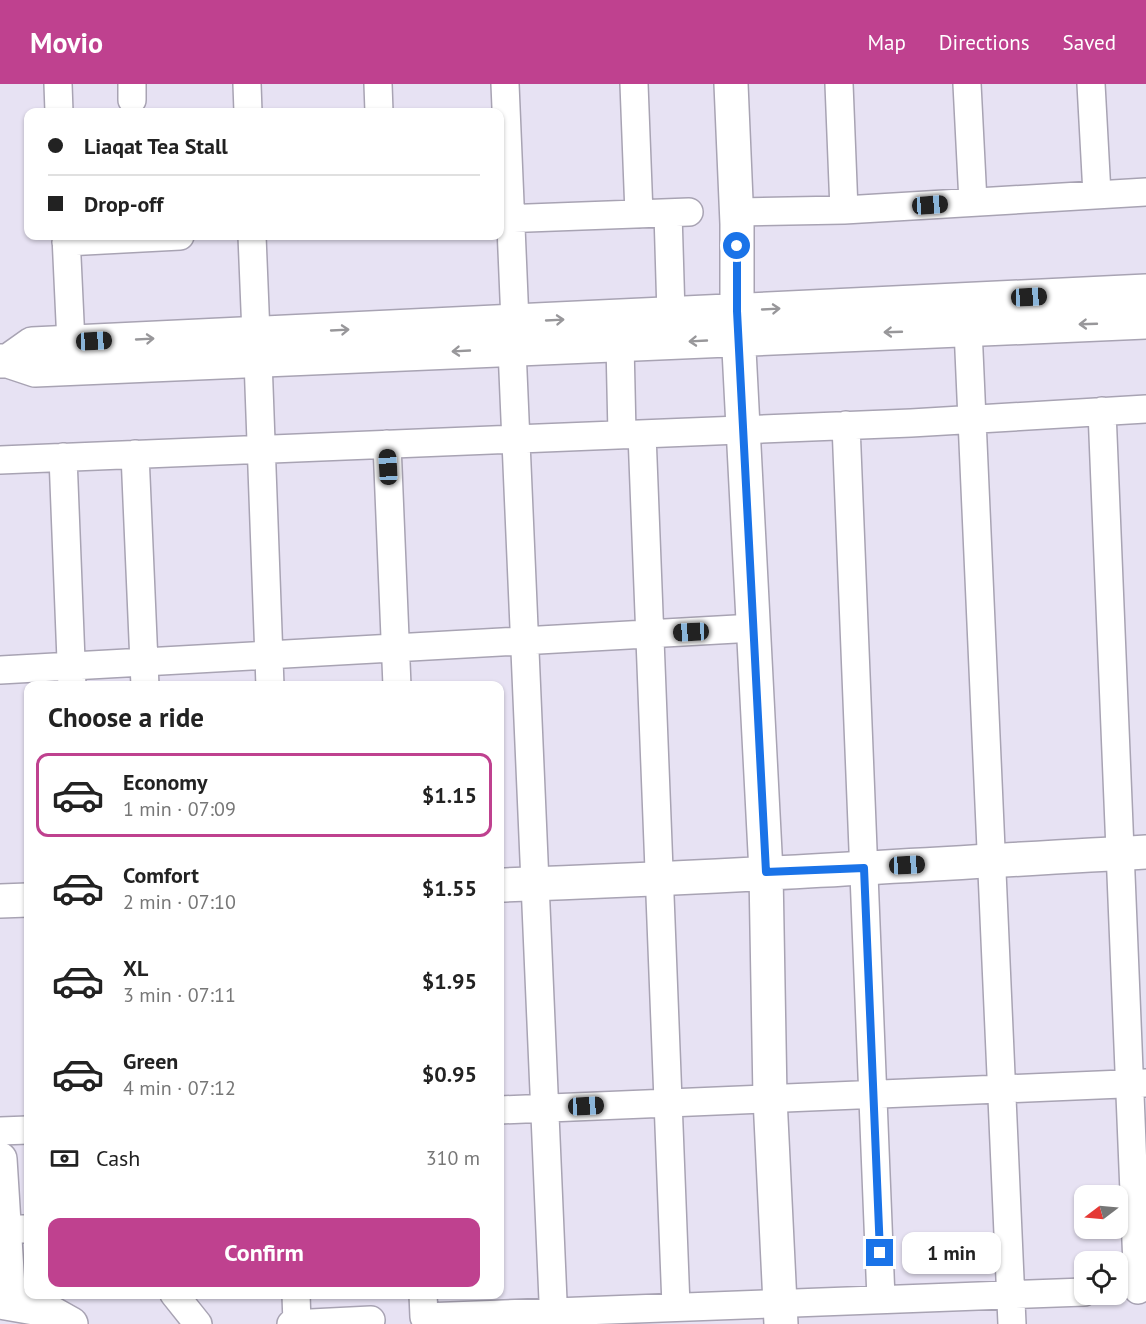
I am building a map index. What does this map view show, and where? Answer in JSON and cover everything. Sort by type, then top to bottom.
[{"type":"street","points":[[58,84],[59,108]]},
{"type":"street","points":[[247,84],[248,108]]},
{"type":"street","points":[[378,84],[380,108]]},
{"type":"street","points":[[505,84],[505,219],[514,335],[516,439],[554,1318]]},
{"type":"street","points":[[634,84],[639,214]]},
{"type":"street","points":[[731,84],[738,325],[766,872],[770,1098],[781,1313]]},
{"type":"street","points":[[839,84],[844,210]]},
{"type":"street","points":[[967,84],[973,202]]},
{"type":"street","points":[[1091,84],[1097,194]]},
{"type":"street","points":[[736,212],[844,210],[1146,192]]},
{"type":"street","points":[[505,219],[679,213],[671,314]]},
{"type":"street","points":[[66,240],[71,342]]},
{"type":"street","points":[[252,240],[270,681]]},
{"type":"street","points":[[514,335],[620,344],[738,325],[1146,291]]},
{"type":"street","points":[[4,361],[35,370],[257,347],[514,335],[671,314],[738,325],[968,329],[1146,322]]},
{"type":"street","points":[[968,329],[1012,1324]]},
{"type":"street","points":[[4,361],[32,344],[71,342],[257,347]]},
{"type":"street","points":[[620,344],[632,434],[650,634],[676,1306]]},
{"type":"street","points":[[0,459],[846,425],[1146,409]]},
{"type":"street","points":[[1102,411],[1133,853],[1138,1084],[1134,1290]]},
{"type":"street","points":[[846,425],[881,1299]]},
{"type":"street","points":[[387,444],[397,681]]},
{"type":"street","points":[[135,454],[144,674]]},
{"type":"street","points":[[63,457],[71,676]]},
{"type":"street","points":[[0,670],[71,676],[144,674],[268,655],[754,628]]},
{"type":"street","points":[[504,885],[659,880],[766,872],[1133,853]]},
{"type":"street","points":[[0,901],[24,900]]},
{"type":"street","points":[[504,1110],[1138,1084]]},
{"type":"street","points":[[0,1131],[24,1130]]},
{"type":"street","points":[[0,1159],[16,1229],[4,1302],[45,1310],[70,1324]]},
{"type":"street","points":[[423,1299],[424,1317],[554,1318],[676,1306],[781,1313],[881,1299],[1074,1292]]},
{"type":"street","points":[[178,1299],[198,1324]]},
{"type":"street","points":[[296,1299],[297,1324]]},
{"type":"street","points":[[291,1324],[371,1320]]},
{"type":"route","points":[[737,246],[737,311],[766,872],[864,868],[880,1253]]}]
